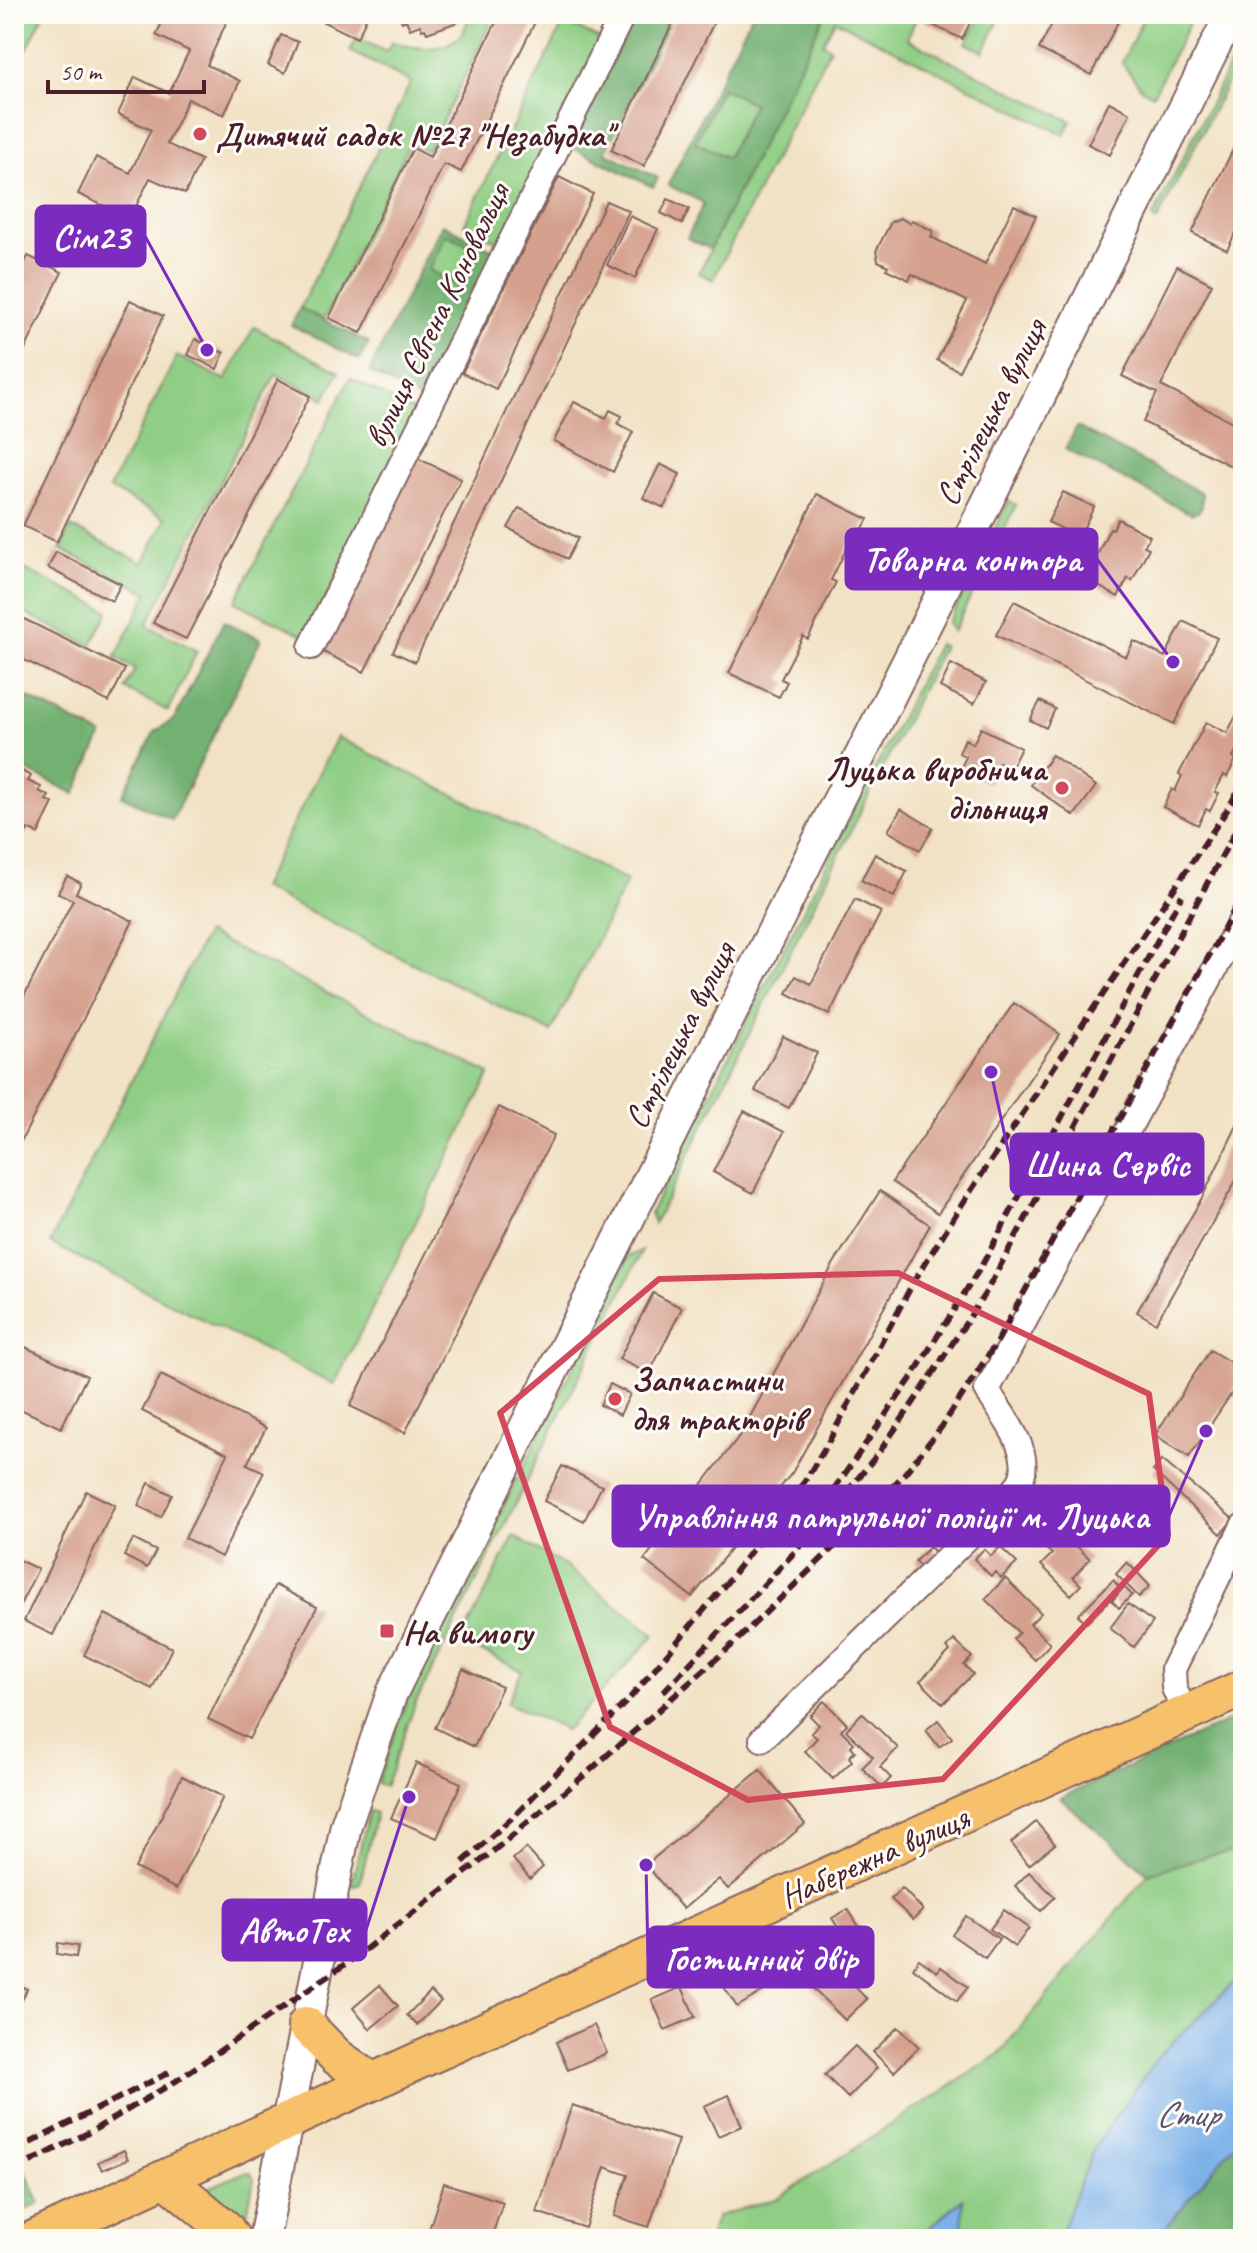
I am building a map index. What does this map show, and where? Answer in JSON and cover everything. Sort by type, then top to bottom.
[{"type":"main road","name":"Набережна вулиця","points":[[34,2239],[1243,1688]]},
{"type":"main road","points":[[306,2025],[337,2057],[373,2082]]},
{"type":"main road","points":[[165,2178],[225,2228],[232,2239]]},
{"type":"street","name":"вулиця Євгена Коновальця","points":[[311,647],[623,14]]},
{"type":"street","name":"Стрілецька вулиця","points":[[264,2239],[346,1825],[392,1693],[1231,14]]},
{"type":"street","points":[[762,1739],[1012,1494],[1022,1477],[1023,1460],[1019,1444],[987,1390],[1243,917]]},
{"type":"street","points":[[1186,1714],[1174,1688],[1173,1669],[1243,1526]]},
{"type":"highlighted area","points":[[898,1273],[1149,1394],[1168,1535],[943,1779],[748,1800],[610,1727],[500,1413],[659,1279]]},
{"type":"green space","points":[[26,14],[44,14],[14,75],[14,40]]},
{"type":"green space","points":[[470,14],[495,14],[428,151],[410,143],[324,320],[300,308],[411,82],[350,51],[357,38],[386,52],[392,42],[420,48],[439,47],[463,32]]},
{"type":"green space","points":[[635,14],[673,14],[605,152],[658,178],[653,187],[571,147]]},
{"type":"green space","points":[[752,14],[825,14],[710,249],[687,238],[704,203],[668,185]],"holes":[[[722,88],[754,104],[727,158],[695,142]]]},
{"type":"green space","points":[[825,14],[918,14],[907,39],[1071,121],[1064,135],[835,20],[823,43],[830,48],[713,280],[699,273]]},
{"type":"green space","points":[[979,14],[1002,14],[983,52],[966,43]]},
{"type":"green space","points":[[1145,14],[1194,14],[1153,95],[1142,89],[1122,63]]},
{"type":"green space","points":[[564,22],[602,40],[501,243],[464,225]]},
{"type":"green space","points":[[1243,39],[1243,51],[1157,221],[1152,219]]},
{"type":"green space","points":[[722,88],[754,103],[727,158],[695,142]]},
{"type":"green space","points":[[442,224],[497,252],[423,401],[369,372]],"holes":[[[446,234],[477,249],[459,285],[429,270]]]},
{"type":"green space","points":[[446,234],[477,249],[460,285],[429,270]]},
{"type":"green space","points":[[300,308],[369,343],[359,360],[291,325]]},
{"type":"green space","points":[[254,327],[339,372],[325,399],[276,374],[147,625],[197,651],[168,711],[125,689],[135,669],[115,658],[148,593],[60,549],[71,527],[143,563],[166,518],[109,489],[177,356],[226,380]]},
{"type":"green space","points":[[350,378],[417,413],[307,637],[235,602]]},
{"type":"green space","points":[[1077,427],[1202,493],[1202,507],[1191,514],[1065,449]]},
{"type":"green space","points":[[1009,501],[1016,505],[953,632],[948,623]]},
{"type":"green space","points":[[14,564],[109,611],[91,646],[14,608]]},
{"type":"green space","points":[[224,621],[261,639],[172,820],[122,796],[154,733],[175,718]]},
{"type":"green space","points":[[938,644],[943,647],[654,1224],[650,1213]]},
{"type":"green space","points":[[14,691],[102,735],[75,794],[14,764]]},
{"type":"green space","points":[[337,737],[627,881],[551,1032],[261,888]]},
{"type":"green space","points":[[206,933],[490,1074],[334,1385],[50,1243]]},
{"type":"green space","points":[[642,1251],[416,1702],[385,1787],[377,1784],[407,1699],[629,1256]]},
{"type":"green space","points":[[514,1536],[565,1566],[655,1635],[566,1730],[507,1703],[522,1671],[461,1641]]},
{"type":"green space","points":[[1243,1714],[1243,1850],[1207,1856],[1148,1874],[1060,1798]]},
{"type":"green space","points":[[369,1811],[376,1813],[360,1883],[351,1886]]},
{"type":"green space","points":[[1243,1850],[1243,1973],[1158,2057],[1094,2148],[1058,2239],[962,2239],[962,2199],[917,2239],[709,2239],[717,2216],[776,2199],[998,2055],[1148,1874],[1207,1856]]},
{"type":"green space","points":[[1243,2133],[1243,2239],[1156,2239]]},
{"type":"green space","points":[[26,2172],[40,2203],[14,2215],[14,2178]]},
{"type":"green space","points":[[250,2172],[254,2179],[244,2229],[199,2192]]},
{"type":"water","name":"Стир","points":[[1243,1973],[1243,2133],[1156,2239],[1058,2239],[1094,2148],[1158,2057]]},
{"type":"water","points":[[963,2199],[962,2239],[917,2239]]},
{"type":"building","points":[[166,14],[208,14],[226,23],[207,65],[240,81],[224,115],[188,99],[167,144],[201,160],[185,194],[150,178],[130,218],[78,194],[96,157],[130,173],[151,130],[118,114],[135,77],[169,93],[189,51],[156,35]]},
{"type":"building","points":[[307,14],[356,14],[366,19],[357,38]]},
{"type":"building","points":[[399,14],[455,14],[458,22],[427,33],[420,25],[410,29]]},
{"type":"building","points":[[500,14],[539,14],[461,172],[444,164],[361,333],[329,318],[413,148],[430,157]]},
{"type":"building","points":[[677,14],[718,14],[644,166],[611,150]]},
{"type":"building","points":[[925,14],[974,15],[962,39],[922,20]]},
{"type":"building","points":[[1057,14],[1122,14],[1091,75],[1039,49]]},
{"type":"building","points":[[281,35],[298,42],[285,73],[268,65]]},
{"type":"building","points":[[1109,102],[1130,113],[1110,155],[1088,144]]},
{"type":"building","points":[[1243,129],[1243,218],[1227,250],[1192,233]]},
{"type":"building","points":[[559,177],[593,194],[496,389],[462,373]]},
{"type":"building","points":[[668,199],[689,209],[682,224],[661,213]]},
{"type":"building","points":[[606,201],[629,211],[415,662],[393,652]]},
{"type":"building","points":[[1014,205],[1036,216],[959,371],[937,360],[967,301],[912,274],[909,280],[886,269],[888,266],[878,261],[876,251],[891,222],[900,218],[910,223],[912,220],[933,231],[931,237],[985,264]]},
{"type":"building","points":[[630,216],[658,229],[635,278],[607,265]]},
{"type":"building","points":[[28,256],[62,272],[14,373],[14,285]]},
{"type":"building","points":[[1177,266],[1212,284],[1161,386],[1243,427],[1243,472],[1143,422],[1157,393],[1122,376]]},
{"type":"building","points":[[130,300],[163,316],[57,542],[23,526]]},
{"type":"building","points":[[195,339],[224,353],[217,369],[188,355]]},
{"type":"building","points":[[278,379],[310,396],[186,639],[153,623]]},
{"type":"building","points":[[574,402],[606,418],[610,410],[622,416],[618,424],[633,432],[613,472],[554,441]]},
{"type":"building","points":[[417,458],[461,479],[364,672],[321,651]]},
{"type":"building","points":[[660,464],[680,474],[664,508],[643,498]]},
{"type":"building","points":[[1063,492],[1094,507],[1079,537],[1048,522]]},
{"type":"building","points":[[817,494],[868,519],[857,539],[852,537],[831,580],[836,582],[808,639],[803,636],[781,679],[787,682],[779,697],[729,673]]},
{"type":"building","points":[[519,508],[578,538],[567,559],[508,528]]},
{"type":"building","points":[[1118,519],[1150,536],[1144,546],[1149,548],[1132,581],[1128,578],[1118,597],[1087,580],[1110,528],[1113,529]]},
{"type":"building","points":[[56,552],[121,584],[112,601],[48,568]]},
{"type":"building","points":[[1014,601],[1126,657],[1134,641],[1165,657],[1183,621],[1217,638],[1174,724],[996,635]]},
{"type":"building","points":[[14,614],[125,669],[109,702],[14,655]]},
{"type":"building","points":[[951,664],[986,682],[974,704],[940,687]]},
{"type":"building","points":[[1040,701],[1055,709],[1046,728],[1030,720]]},
{"type":"building","points":[[1243,703],[1243,741],[1233,757],[1236,759],[1227,777],[1224,775],[1215,792],[1219,793],[1210,811],[1206,809],[1198,825],[1163,807],[1172,789],[1175,791],[1182,776],[1179,774],[1206,722],[1227,733]]},
{"type":"building","points":[[981,728],[1021,748],[1011,768],[999,762],[988,783],[960,769],[966,757],[959,753],[965,739],[973,744]]},
{"type":"building","points":[[1052,755],[1096,786],[1074,816],[1031,785]]},
{"type":"building","points":[[14,767],[31,776],[28,781],[41,787],[39,791],[49,796],[46,800],[53,803],[38,834],[28,829],[25,836],[14,831]]},
{"type":"building","points":[[901,809],[933,828],[920,850],[888,831]]},
{"type":"building","points":[[875,854],[907,871],[894,897],[861,880]]},
{"type":"building","points":[[67,876],[81,883],[76,893],[133,921],[14,1155],[14,1016],[73,900],[58,893]]},
{"type":"building","points":[[855,899],[881,912],[829,1015],[787,993],[796,976],[811,984]]},
{"type":"building","points":[[1014,1003],[1060,1034],[938,1213],[892,1182]]},
{"type":"building","points":[[783,1036],[817,1053],[789,1108],[755,1091]]},
{"type":"building","points":[[499,1107],[554,1135],[405,1433],[350,1406]]},
{"type":"building","points":[[744,1111],[784,1132],[753,1193],[713,1172]]},
{"type":"building","points":[[1243,1113],[1243,1168],[1156,1323],[1137,1312],[1203,1196]]},
{"type":"building","points":[[880,1191],[930,1225],[792,1473],[692,1597],[644,1560],[740,1435],[834,1263]]},
{"type":"building","points":[[653,1293],[682,1308],[649,1374],[619,1359]]},
{"type":"building","points":[[23,1346],[87,1376],[61,1428],[14,1406],[14,1365]]},
{"type":"building","points":[[1210,1350],[1243,1370],[1243,1376],[1189,1457],[1155,1435]]},
{"type":"building","points":[[161,1375],[266,1428],[247,1464],[264,1472],[221,1557],[185,1538],[228,1454],[142,1411]]},
{"type":"building","name":"Запчастини для тракторів","points":[[610,1384],[630,1394],[620,1415],[600,1405]]},
{"type":"building","points":[[1162,1460],[1233,1519],[1221,1534],[1153,1471]]},
{"type":"building","points":[[562,1466],[602,1486],[584,1521],[544,1501]]},
{"type":"building","points":[[149,1483],[172,1495],[161,1517],[138,1506]]},
{"type":"building","points":[[86,1491],[115,1505],[53,1635],[24,1621]]},
{"type":"building","points":[[1061,1531],[1090,1559],[1073,1577],[1081,1585],[1071,1595],[1041,1565],[1052,1554],[1045,1548]]},
{"type":"building","points":[[133,1539],[156,1551],[147,1568],[124,1556]]},
{"type":"building","points":[[930,1547],[937,1554],[922,1569],[915,1561]]},
{"type":"building","points":[[1000,1547],[1017,1563],[1001,1578],[995,1572],[991,1576],[974,1559],[984,1549],[991,1556]]},
{"type":"building","points":[[14,1558],[38,1569],[18,1609],[14,1606]]},
{"type":"building","points":[[1127,1562],[1150,1586],[1139,1597],[1116,1574]]},
{"type":"building","points":[[1005,1578],[1041,1613],[1030,1624],[1050,1644],[1035,1660],[1013,1639],[1019,1633],[985,1599]]},
{"type":"building","points":[[1113,1580],[1121,1589],[1087,1623],[1078,1615]]},
{"type":"building","points":[[275,1585],[317,1607],[249,1739],[208,1719]]},
{"type":"building","points":[[1124,1587],[1132,1595],[1119,1608],[1112,1601]]},
{"type":"building","points":[[1128,1604],[1153,1622],[1134,1647],[1110,1628]]},
{"type":"building","points":[[105,1614],[172,1648],[152,1689],[84,1655]]},
{"type":"building","points":[[954,1640],[972,1657],[964,1665],[973,1674],[943,1704],[920,1681],[950,1651],[947,1648]]},
{"type":"building","points":[[463,1669],[502,1687],[474,1747],[435,1728]]},
{"type":"building","points":[[824,1701],[847,1724],[841,1730],[854,1743],[851,1746],[855,1751],[849,1757],[852,1761],[833,1779],[805,1751],[817,1738],[811,1733],[819,1725],[810,1716]]},
{"type":"building","points":[[862,1713],[898,1748],[880,1767],[891,1778],[882,1787],[862,1768],[873,1757],[846,1730]]},
{"type":"building","points":[[938,1720],[952,1738],[939,1747],[926,1730]]},
{"type":"building","points":[[416,1763],[461,1783],[437,1838],[391,1818]]},
{"type":"building","points":[[760,1770],[805,1824],[728,1889],[719,1879],[683,1909],[646,1865]]},
{"type":"building","points":[[182,1776],[223,1797],[176,1889],[135,1868]]},
{"type":"building","points":[[1036,1822],[1055,1844],[1029,1865],[1011,1843]]},
{"type":"building","points":[[526,1848],[543,1867],[530,1879],[513,1859]]},
{"type":"building","points":[[1029,1872],[1055,1897],[1041,1911],[1015,1886]]},
{"type":"building","points":[[902,1888],[923,1910],[913,1920],[891,1899]]},
{"type":"building","points":[[848,1909],[868,1941],[852,1950],[832,1918]]},
{"type":"building","points":[[1004,1910],[1029,1928],[1015,1947],[990,1929]]},
{"type":"building","points":[[966,1916],[999,1939],[985,1958],[952,1935]]},
{"type":"building","points":[[58,1943],[78,1946],[76,1957],[57,1954]]},
{"type":"building","points":[[919,1959],[937,1972],[941,1967],[968,1987],[957,2001],[913,1968]]},
{"type":"building","points":[[749,1961],[767,1989],[737,2007],[719,1979]]},
{"type":"building","points":[[829,1961],[867,1999],[845,2020],[807,1983]]},
{"type":"building","points":[[14,1983],[27,1989],[14,2018]]},
{"type":"building","points":[[380,1985],[398,2006],[370,2029],[353,2008]]},
{"type":"building","points":[[682,1987],[695,2017],[665,2030],[652,2000]]},
{"type":"building","points":[[431,1991],[441,2001],[417,2025],[407,2015]]},
{"type":"building","points":[[594,2025],[607,2053],[568,2070],[556,2042]]},
{"type":"building","points":[[898,2027],[919,2047],[894,2072],[873,2052]]},
{"type":"building","points":[[855,2046],[877,2068],[848,2098],[825,2075]]},
{"type":"building","points":[[729,2095],[742,2126],[718,2136],[704,2106]]},
{"type":"building","points":[[572,2105],[678,2140],[649,2227],[614,2216],[628,2175],[605,2167],[585,2228],[537,2212]]},
{"type":"building","points":[[124,2150],[128,2159],[102,2170],[98,2162]]},
{"type":"building","points":[[444,2183],[503,2202],[491,2239],[426,2239]]},
{"type":"railway","points":[[463,1862],[516,1814],[629,1699],[720,1591],[805,1481],[914,1281],[966,1198],[1243,782]]},
{"type":"railway","points":[[663,1692],[821,1524],[880,1451],[920,1393],[986,1292],[1243,817]]},
{"type":"railway","points":[[14,2170],[92,2131],[176,2081],[354,1958],[486,1857],[731,1646],[860,1522],[943,1425],[998,1340],[1243,894]]},
{"type":"railway","points":[[823,1505],[910,1380],[982,1265],[1182,895]]},
{"type":"railway","points":[[14,2151],[170,2072]]},
{"type":"place","name":"Дитячий садок №27 \"Незабудка\"","points":[[200,134]]},
{"type":"place","name":"Сім23","points":[[207,350]]},
{"type":"place","name":"Товарна контора","points":[[1173,662]]},
{"type":"place","name":"Луцька виробнича дільниця","points":[[1062,788]]},
{"type":"place","name":"Шина Сервіс","points":[[991,1072]]},
{"type":"place","name":"Запчастини для тракторів","points":[[615,1399]]},
{"type":"place","name":"Управління патрульної поліції м. Луцька","points":[[1206,1431]]},
{"type":"place","name":"На вимогу","points":[[387,1631]]},
{"type":"place","name":"АвтоТех","points":[[409,1797]]},
{"type":"place","name":"Гостинний двір","points":[[646,1865]]}]
